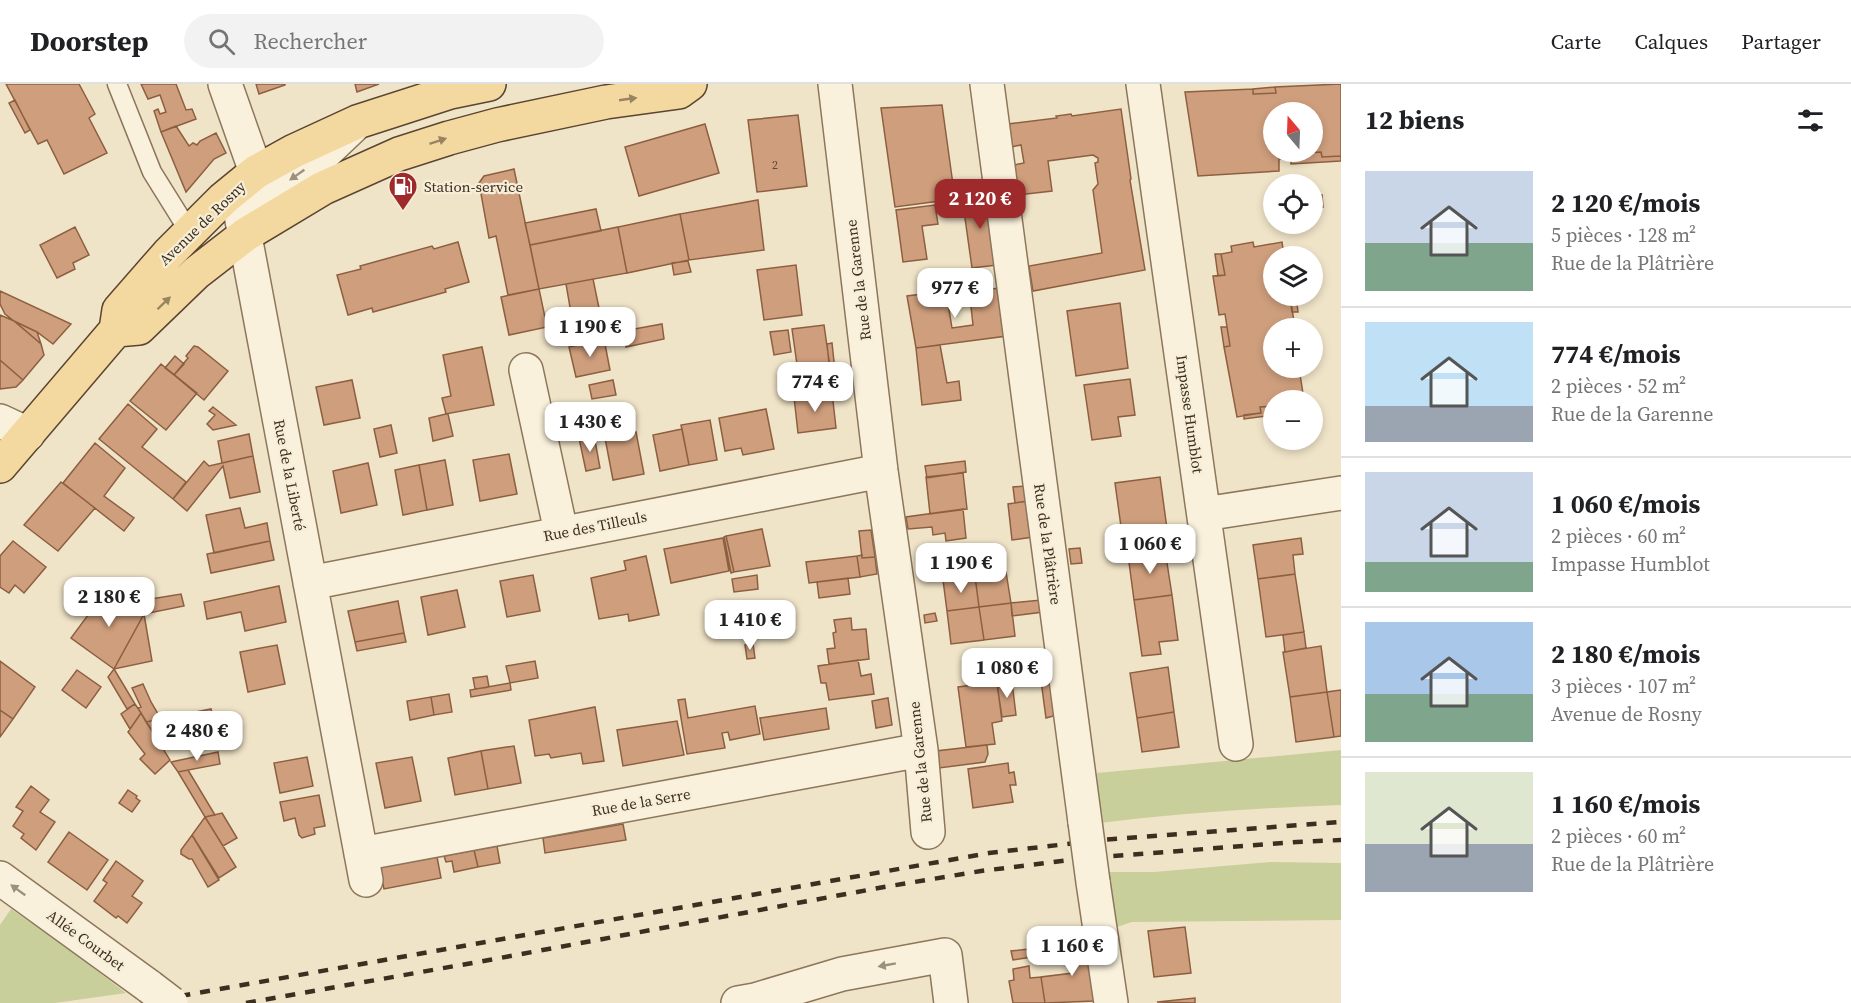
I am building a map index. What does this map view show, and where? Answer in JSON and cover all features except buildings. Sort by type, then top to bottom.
[{"type":"main road","name":"Avenue de Rosny","points":[[0,466],[14,428],[116,330],[118,310],[168,254],[224,199],[256,172],[294,151],[357,123],[449,88],[489,84]]},
{"type":"main road","points":[[116,330],[139,328],[196,273],[245,235],[323,188],[399,154],[497,124],[606,102],[679,92],[690,84]]},
{"type":"main road","points":[[323,188],[354,152],[446,116],[449,88]]},
{"type":"street","points":[[225,84],[256,172]]},
{"type":"street","name":"Rue de la Garenne","points":[[835,84],[880,471],[921,750],[928,832]]},
{"type":"street","name":"Rue de la Plâtrière","points":[[987,84],[1111,1003]]},
{"type":"street","name":"Impasse Humblot","points":[[1143,84],[1236,744]]},
{"type":"street","name":"Rue de la Liberté","points":[[357,123],[313,164],[242,215],[363,867]]},
{"type":"street","points":[[526,370],[561,532]]},
{"type":"street","name":"Rue des Tilleuls","points":[[310,583],[880,471]]},
{"type":"street","points":[[1204,514],[1341,493]]},
{"type":"street","name":"Rue de la Serre","points":[[363,867],[921,750]]},
{"type":"street","name":"Allée Courbet","points":[[0,878],[160,995]]},
{"type":"street","points":[[738,1003],[842,974],[945,955],[951,1003]]},
{"type":"lane","points":[[117,84],[152,172],[190,233]]},
{"type":"green space","points":[[1341,750],[1341,805],[1220,811],[1100,823],[1097,773]]},
{"type":"green space","points":[[1270,862],[1341,863],[1341,920],[1132,922],[1117,927],[1105,872],[1154,872]]},
{"type":"green space","points":[[11,909],[126,993],[55,1003],[0,1003],[0,925]]},
{"type":"railway","points":[[141,1003],[989,853],[1102,840],[1341,822]]},
{"type":"railway","points":[[246,1003],[981,871],[1086,858],[1341,840]]},
{"type":"place","name":"Station-service","points":[[403,212]]}]
